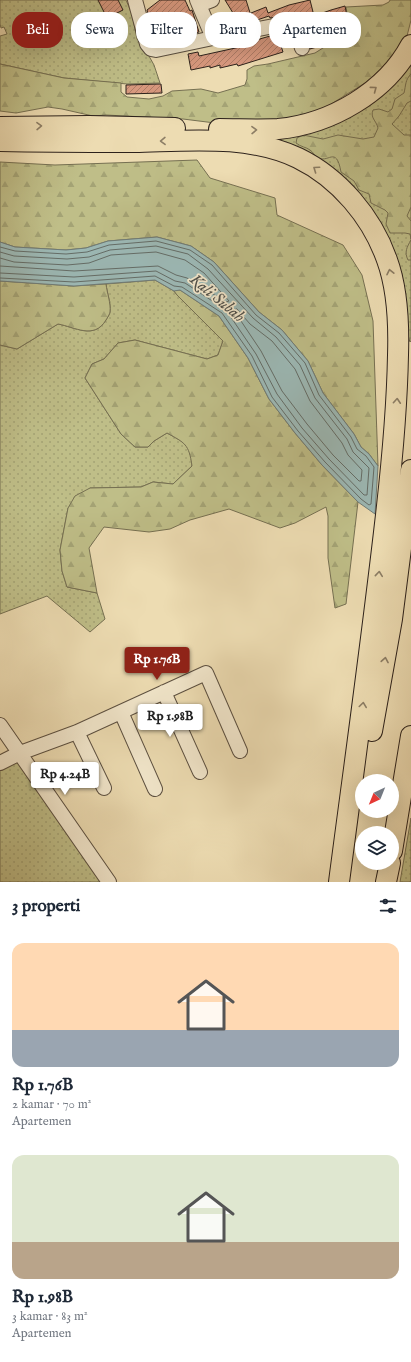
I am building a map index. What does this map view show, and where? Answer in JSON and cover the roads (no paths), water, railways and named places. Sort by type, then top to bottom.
[{"type":"highway","points":[[0,127],[89,126],[254,130],[279,129],[304,124],[323,118],[340,111],[362,98],[384,80],[397,66],[411,45]]},
{"type":"highway","points":[[0,141],[215,141],[258,145],[281,151],[313,166],[344,192],[366,218],[374,231],[388,262],[396,297],[398,382],[384,616],[364,774]]},
{"type":"highway","points":[[339,882],[384,616],[411,470]]},
{"type":"highway","points":[[396,826],[411,736]]},
{"type":"highway","points":[[345,882],[356,818]]},
{"type":"highway","points":[[386,882],[389,870]]},
{"type":"street","points":[[135,0],[146,40],[149,46],[154,50],[205,40]]},
{"type":"street","points":[[205,19],[198,3],[212,0]]},
{"type":"street","points":[[0,762],[77,732],[206,673],[240,751]]},
{"type":"street","points":[[164,692],[200,772]]},
{"type":"street","points":[[121,712],[155,789]]},
{"type":"street","points":[[0,725],[109,882]]},
{"type":"street","points":[[77,732],[104,788]]},
{"type":"water","name":"Kali Subah","points":[[157,237],[191,246],[214,262],[259,312],[282,330],[308,361],[323,393],[354,434],[361,447],[369,454],[378,466],[375,514],[358,502],[322,465],[295,433],[269,399],[248,358],[219,316],[180,290],[174,291],[155,280],[74,286],[0,281],[0,242],[15,247],[66,250],[86,248],[108,241]]}]
